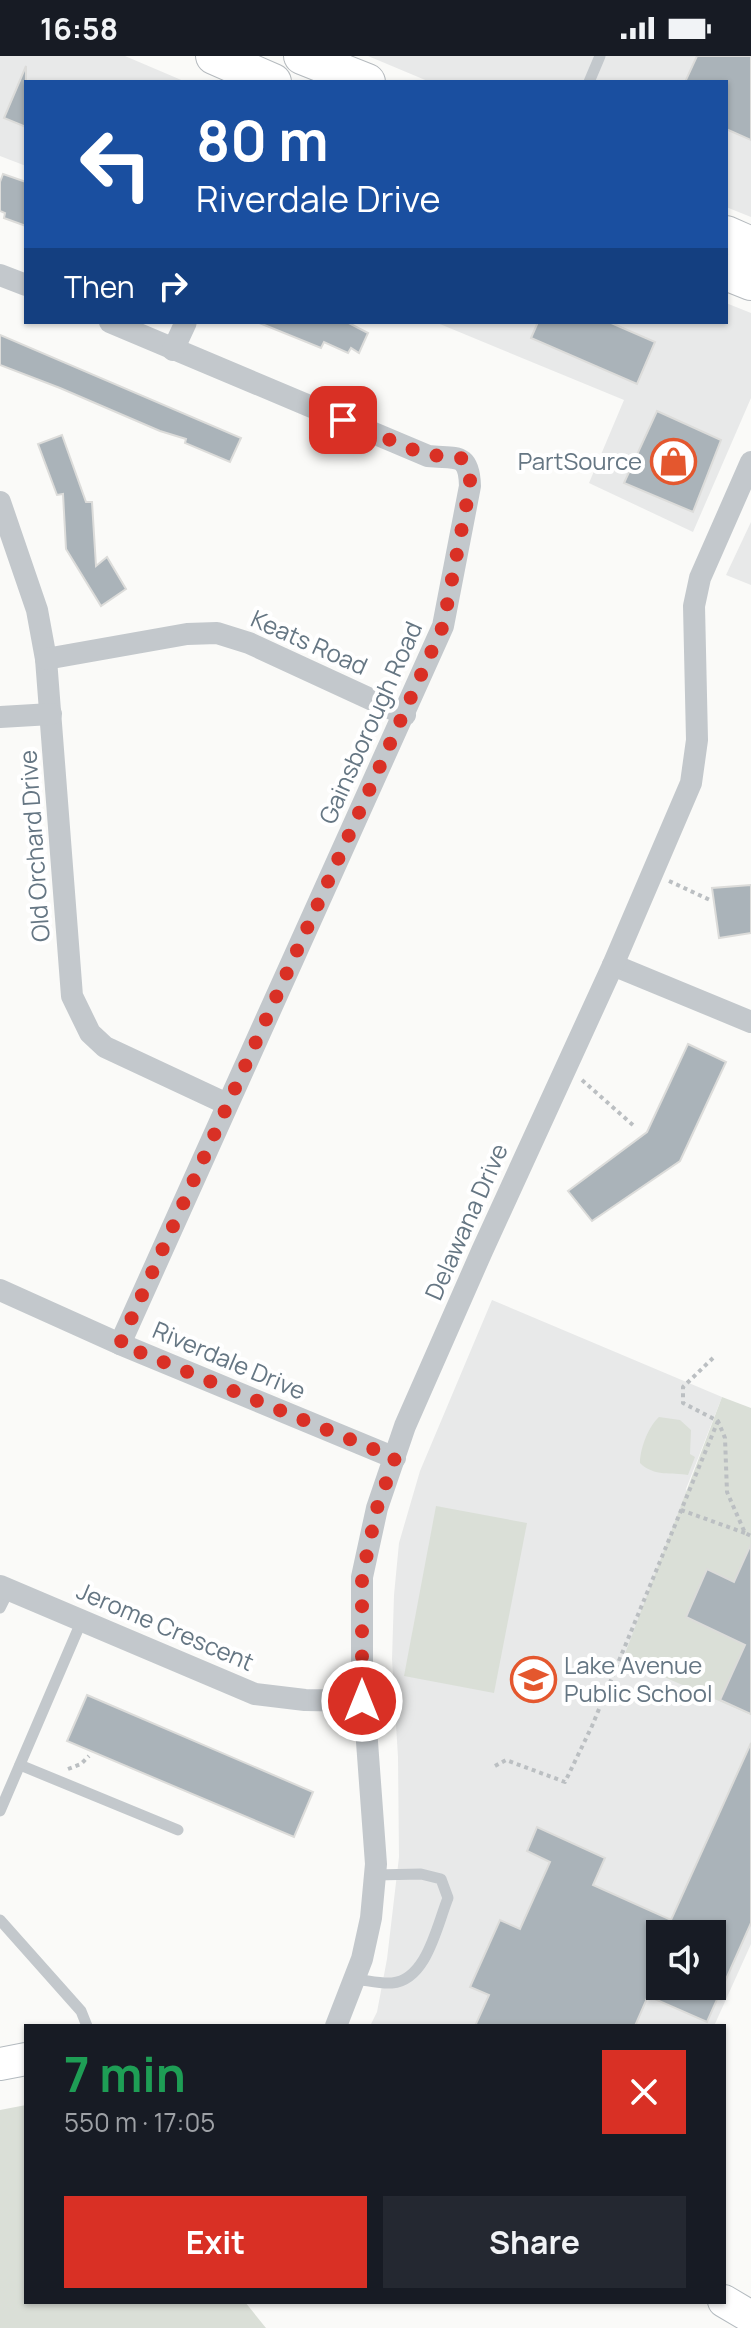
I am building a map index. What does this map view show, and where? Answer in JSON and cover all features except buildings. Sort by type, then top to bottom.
[{"type":"main road","points":[[214,56],[268,80]]},
{"type":"main road","points":[[302,56],[362,80]]},
{"type":"main road","points":[[728,235],[751,245]]},
{"type":"main road","points":[[728,273],[751,282]]},
{"type":"street","points":[[0,275],[24,284]]},
{"type":"street","name":"Gainsborough Road","points":[[114,324],[428,456],[461,458],[470,470],[470,486],[443,626],[120,1344]]},
{"type":"street","points":[[173,350],[185,324]]},
{"type":"street","name":"Delawana Drive","points":[[337,2024],[362,1959],[371,1918],[375,1875],[362,1701],[362,1577],[377,1508],[405,1426],[613,965],[691,783],[697,740],[694,606],[700,578],[751,462]]},
{"type":"street","name":"Old Orchard Drive","points":[[0,502],[37,610],[46,659],[72,996],[90,1033],[105,1047],[227,1104]]},
{"type":"street","name":"Keats Road","points":[[46,659],[187,634],[217,633],[249,643],[405,715]]},
{"type":"street","points":[[0,717],[51,714]]},
{"type":"street","points":[[613,965],[751,1022]]},
{"type":"street","name":"Riverdale Drive","points":[[0,1290],[120,1344],[395,1458]]},
{"type":"street","name":"Jerome Crescent","points":[[3,1595],[82,1619],[255,1694],[305,1700],[362,1701]]},
{"type":"street","points":[[0,2064],[24,2059]]},
{"type":"street","points":[[726,2302],[751,2317]]},
{"type":"lane","points":[[590,80],[600,56]]},
{"type":"lane","points":[[0,1811],[82,1619]]},
{"type":"lane","points":[[20,1765],[178,1830]]},
{"type":"lane","points":[[354,1979],[392,1983],[409,1978],[422,1963],[448,1898],[441,1879],[421,1874],[375,1875]]},
{"type":"lane","points":[[0,1920],[81,2011],[86,2024]]},
{"type":"path","points":[[653,874],[710,900]]},
{"type":"path","points":[[566,1067],[634,1126]]},
{"type":"path","points":[[713,1358],[683,1387],[683,1403],[718,1421],[725,1438],[727,1492],[745,1533]]},
{"type":"path","points":[[495,1766],[506,1760],[565,1782],[592,1726],[718,1421]]},
{"type":"path","points":[[681,1510],[751,1536]]},
{"type":"shaded area","points":[[0,56],[125,56],[181,80],[24,80],[24,165],[0,156]]},
{"type":"shaded area","points":[[368,56],[751,56],[751,217],[728,208],[728,80],[425,80]]},
{"type":"shaded area","points":[[728,304],[751,313],[751,398],[693,532],[589,483],[624,400],[440,324],[728,324]]},
{"type":"shaded area","points":[[751,522],[751,585],[726,575]]},
{"type":"shaded area","name":"Lake Avenue Public School","points":[[492,1300],[722,1397],[686,1489],[751,1714],[751,1944],[726,1999],[726,1920],[646,1920],[646,2000],[726,2000],[715,2024],[371,2024],[377,2012],[387,1959],[399,1857],[398,1757],[392,1659],[399,1543],[420,1471]]},
{"type":"shaded area","points":[[722,1397],[751,1408],[751,1715],[623,1659]]},
{"type":"shaded area","points":[[659,1417],[680,1420],[691,1430],[690,1454],[695,1457],[688,1475],[657,1472],[640,1463],[645,1438]]},
{"type":"shaded area","points":[[436,1506],[527,1523],[494,1693],[404,1676]]},
{"type":"shaded area","points":[[24,2105],[24,2304],[247,2304],[266,2328],[0,2328],[0,2110]]},
{"type":"place","name":"PartSource","points":[[673,462]]},
{"type":"place","name":"Lake Avenue Public School","points":[[533,1680]]},
{"type":"route","points":[[343,420],[428,456],[461,458],[470,470],[470,486],[443,626],[120,1344],[395,1458],[377,1508],[362,1577],[362,1701]]}]
